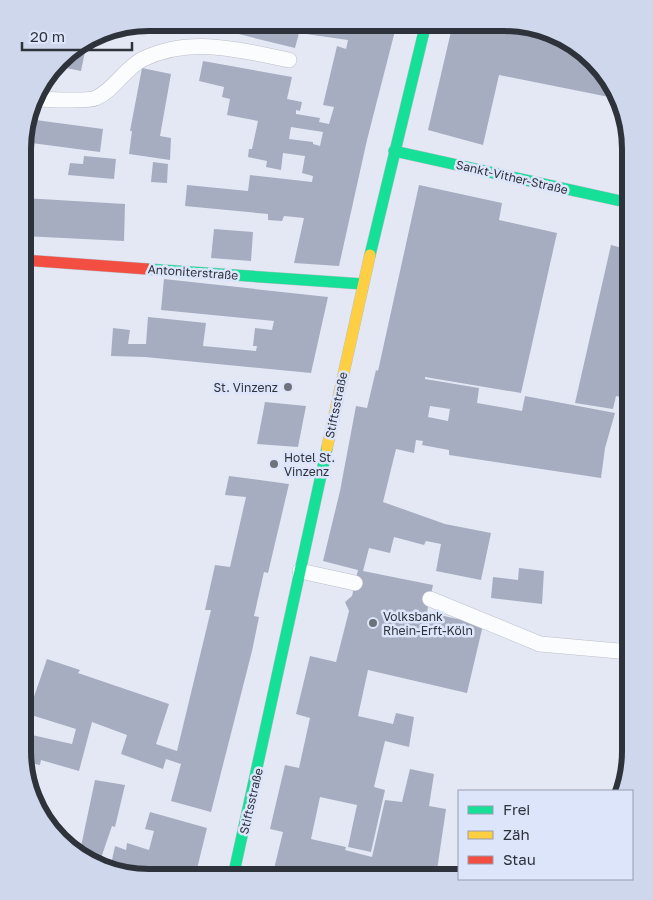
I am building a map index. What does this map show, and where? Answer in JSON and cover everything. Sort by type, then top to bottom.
[{"type":"street","name":"Stiftsstraße","points":[[235,869],[363,284],[424,31]]},
{"type":"street","name":"Sankt-Vither-Straße","points":[[394,151],[622,201]]},
{"type":"street","name":"Antoniterstraße","points":[[31,261],[363,284]]},
{"type":"lane","points":[[42,99],[95,99],[142,60],[165,52],[188,48],[212,46],[289,60]]},
{"type":"lane","points":[[300,571],[355,583]]},
{"type":"lane","points":[[430,599],[540,644],[621,651]]},
{"type":"building","points":[[226,31],[395,31],[367,140],[339,266],[294,263],[304,218],[284,216],[282,221],[268,220],[268,214],[185,206],[187,185],[248,191],[250,175],[312,182],[313,176],[302,173],[305,156],[283,153],[281,170],[266,167],[267,161],[248,157],[249,149],[252,149],[258,121],[227,115],[230,99],[222,97],[224,87],[199,81],[203,61],[292,77],[287,99],[302,102],[300,111],[296,110],[296,114],[320,118],[319,122],[329,124],[334,107],[323,105],[337,46],[346,49],[348,40],[299,33],[295,48]],"holes":[[[291,127],[323,132],[320,146],[313,144],[313,142],[289,139]]]},
{"type":"building","points":[[451,31],[519,32],[549,40],[582,61],[592,71],[610,97],[499,75],[483,145],[428,130]]},
{"type":"building","points":[[85,50],[81,71],[64,68]]},
{"type":"building","points":[[142,68],[171,74],[160,136],[171,138],[170,160],[129,154],[132,131],[130,131]]},
{"type":"building","points":[[35,120],[103,129],[100,152],[31,143]]},
{"type":"building","points":[[84,156],[116,159],[114,179],[68,175],[70,163],[83,164]]},
{"type":"building","points":[[153,162],[168,164],[167,183],[151,182]]},
{"type":"building","points":[[419,185],[502,203],[499,220],[557,233],[521,393],[425,377],[425,379],[479,388],[477,403],[522,411],[525,396],[615,413],[605,448],[601,478],[449,455],[449,450],[422,445],[423,441],[416,440],[414,453],[396,449],[383,502],[445,524],[491,533],[481,580],[436,571],[441,544],[426,541],[424,545],[394,537],[390,553],[369,548],[363,571],[433,585],[427,612],[483,625],[467,693],[368,670],[358,716],[393,724],[396,713],[414,717],[409,747],[385,741],[374,787],[385,790],[371,852],[348,847],[357,805],[320,797],[311,839],[346,847],[345,850],[372,857],[385,800],[402,802],[410,769],[434,774],[429,806],[446,809],[437,869],[274,869],[283,832],[270,829],[285,765],[299,768],[310,718],[296,714],[310,656],[336,662],[349,611],[345,602],[352,596],[358,570],[323,561],[340,491],[356,406],[367,408],[376,370],[378,371]],"holes":[[[430,406],[450,409],[448,421],[428,417]]]},
{"type":"building","points":[[31,198],[125,204],[124,241],[31,236]]},
{"type":"building","points":[[214,229],[253,232],[251,261],[211,258]]},
{"type":"building","points":[[611,245],[622,248],[622,397],[616,396],[613,409],[575,403]]},
{"type":"building","points":[[164,279],[328,297],[311,373],[145,357],[111,356],[113,328],[130,330],[128,344],[146,344],[148,317],[206,323],[203,346],[256,351],[257,346],[253,346],[255,328],[272,330],[274,321],[161,310]]},
{"type":"building","points":[[265,402],[306,406],[298,447],[257,444]]},
{"type":"building","points":[[229,476],[289,484],[268,573],[264,572],[254,616],[259,617],[252,651],[211,812],[171,801],[181,764],[166,759],[163,769],[121,754],[127,735],[92,722],[79,771],[41,760],[40,765],[32,763],[31,735],[72,744],[76,729],[31,715],[31,705],[47,659],[80,670],[78,673],[169,704],[156,744],[177,751],[211,610],[205,610],[215,565],[230,567],[246,497],[225,495]]},
{"type":"building","points":[[519,568],[544,571],[542,604],[491,598],[493,577],[518,580]]},
{"type":"building","points":[[95,780],[125,785],[115,827],[112,826],[101,858],[81,847]]},
{"type":"building","points":[[150,812],[207,828],[197,869],[134,868],[112,860],[115,846],[126,850],[127,843],[149,850],[154,831],[145,829]]},
{"type":"traffic: fast","points":[[370,255],[424,31]]},
{"type":"traffic: fast","points":[[394,151],[622,201]]},
{"type":"traffic: fast","points":[[147,269],[363,284]]},
{"type":"traffic: fast","points":[[235,869],[327,448]]},
{"type":"traffic: slow","points":[[327,448],[370,255]]},
{"type":"traffic: jam","points":[[31,261],[147,269]]},
{"type":"place","name":"St. Vinzenz","points":[[288,387]]},
{"type":"place","name":"Hotel St. Vinzenz","points":[[274,464]]},
{"type":"place","name":"Volksbank Rhein-Erft-Köln","points":[[373,623]]}]
